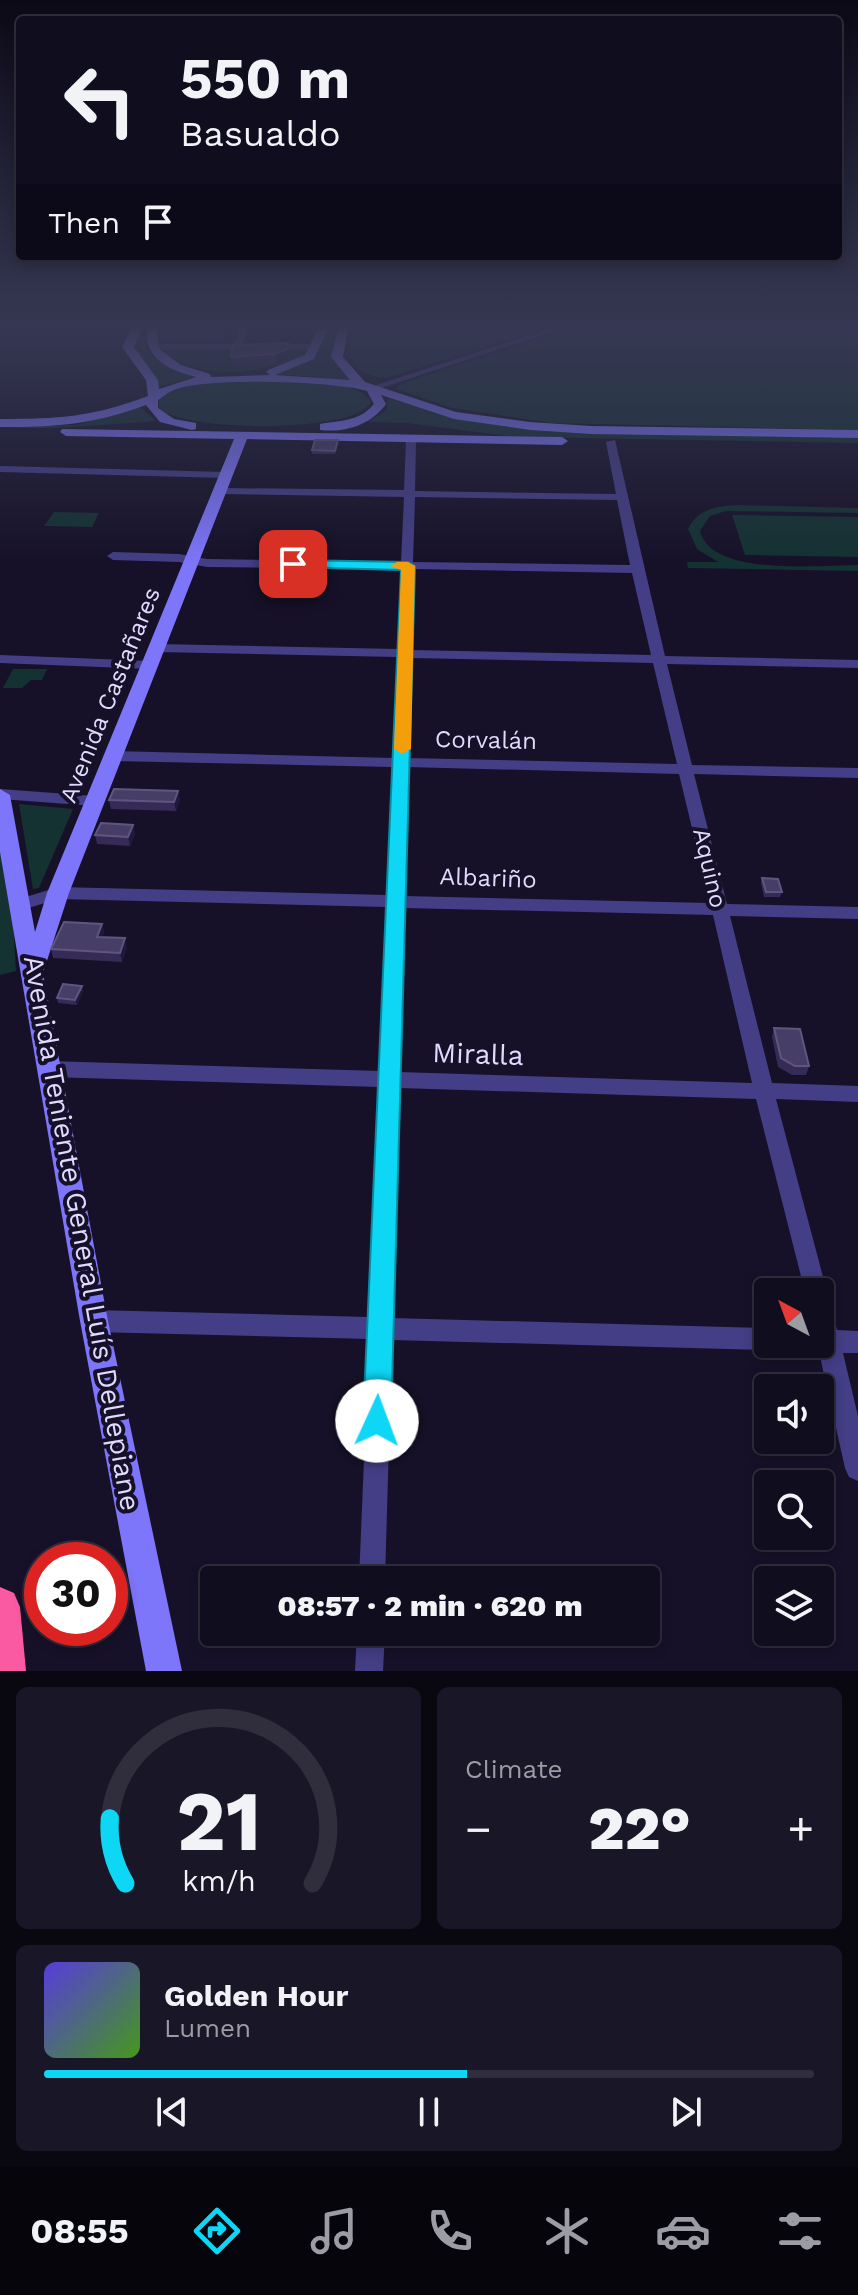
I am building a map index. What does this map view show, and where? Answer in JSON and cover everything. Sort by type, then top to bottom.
[{"type":"highway","points":[[0,1607],[5,1671]]},
{"type":"main road","points":[[0,423],[84,420],[123,407]]},
{"type":"main road","points":[[154,407],[155,413],[177,424],[211,435]]},
{"type":"main road","points":[[306,436],[362,420],[378,407]]},
{"type":"main road","points":[[428,407],[454,415],[530,426],[591,430],[858,434]]},
{"type":"main road","points":[[44,431],[177,424],[284,429],[344,425],[531,440]]},
{"type":"main road","points":[[0,431],[858,446]]},
{"type":"main road","name":"Avenida Castañares","points":[[32,975],[58,893],[242,436]]},
{"type":"main road","name":"Avenida Teniente General Luís Dellepiane","points":[[0,794],[94,1321],[164,1671]]},
{"type":"street","points":[[372,1566],[411,440]]},
{"type":"street","name":"Aquino","points":[[611,442],[637,569],[812,1278]]},
{"type":"street","points":[[0,469],[410,494],[621,497]]},
{"type":"street","points":[[113,556],[408,566],[637,569]]},
{"type":"street","points":[[157,648],[858,664]]},
{"type":"street","points":[[0,659],[150,665]]},
{"type":"street","name":"Corvalán","points":[[113,756],[858,773]]},
{"type":"street","points":[[0,794],[95,801]]},
{"type":"street","name":"Albariño","points":[[22,904],[58,893],[397,899],[858,913]]},
{"type":"street","name":"Miralla","points":[[49,1069],[858,1094]]},
{"type":"street","points":[[94,1321],[380,1326],[754,1339]]},
{"type":"street","points":[[834,1341],[858,1342]]},
{"type":"street","points":[[829,1358],[858,1468]]},
{"type":"street","points":[[369,1671],[370,1646]]},
{"type":"green space","points":[[140,407],[156,421],[59,428],[0,428],[76,425]]},
{"type":"green space","points":[[365,407],[334,420],[268,426],[200,422],[174,416],[159,408]]},
{"type":"green space","points":[[387,407],[416,407],[448,417],[521,429],[574,433],[858,438],[858,443],[516,437],[407,423],[368,422]]},
{"type":"green space","points":[[449,407],[858,407],[858,430],[551,423]]},
{"type":"green space","points":[[737,505],[858,508],[858,513],[726,511],[710,516],[700,531],[708,546],[724,556],[745,562],[794,566],[858,565],[858,571],[688,568],[687,562],[718,562],[697,549],[688,529],[692,522],[708,510]]},
{"type":"green space","points":[[54,512],[99,513],[92,527],[44,526]]},
{"type":"green space","points":[[732,515],[858,517],[858,557],[745,555]]},
{"type":"green space","points":[[13,669],[47,669],[42,680],[31,680],[22,688],[3,688]]},
{"type":"green space","points":[[19,804],[73,809],[39,888],[33,889]]},
{"type":"green space","points":[[0,841],[12,903],[16,971],[0,975]]},
{"type":"building","points":[[315,440],[338,440],[335,451],[312,450]]},
{"type":"building","points":[[114,789],[178,791],[174,802],[109,800]]},
{"type":"building","points":[[101,823],[133,825],[128,837],[95,835]]},
{"type":"building","points":[[762,878],[778,879],[782,892],[766,892]]},
{"type":"building","points":[[64,922],[102,924],[97,937],[125,938],[120,953],[51,949]]},
{"type":"building","points":[[63,984],[82,986],[75,1000],[57,998]]},
{"type":"building","points":[[774,1028],[800,1029],[809,1066],[795,1066],[781,1058]]},
{"type":"slow traffic","points":[[397,566],[408,566],[402,749]]},
{"type":"route","points":[[293,564],[408,566],[377,1421]]}]
